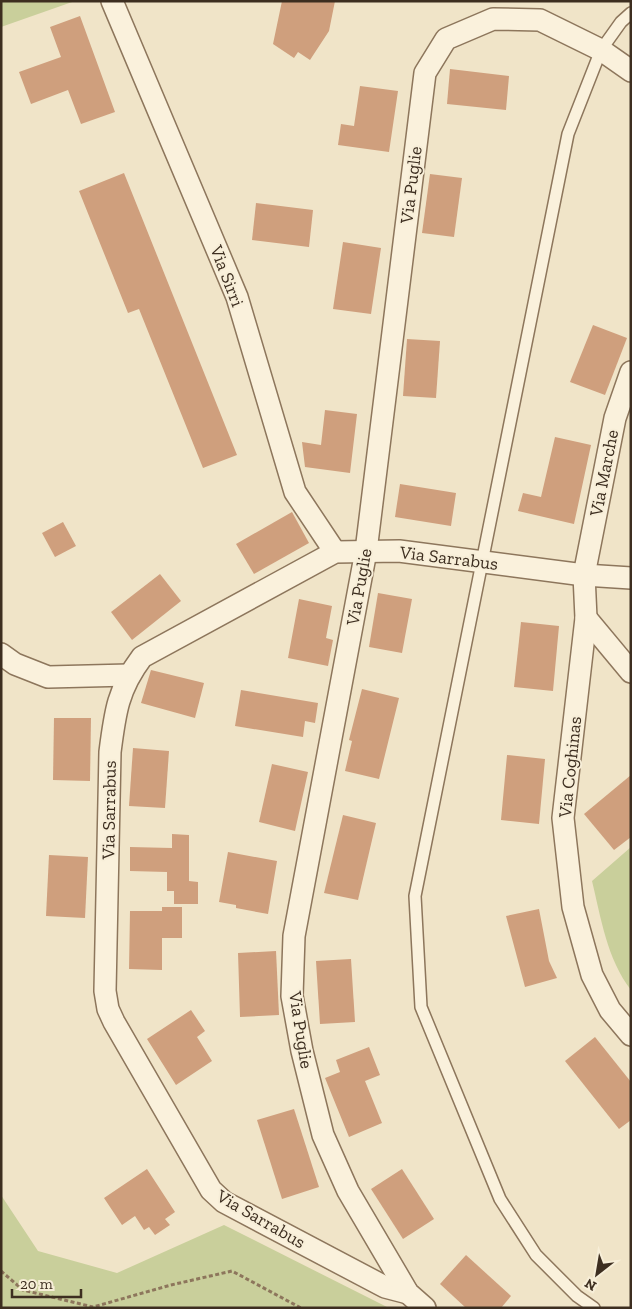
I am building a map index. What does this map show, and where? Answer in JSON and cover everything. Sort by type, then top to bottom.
[{"type":"street","name":"Via Sirri","points":[[112,1],[237,297],[295,492],[334,552]]},
{"type":"street","name":"Via Puglie","points":[[425,1308],[408,1293],[348,1191],[323,1135],[302,1051],[292,996],[294,936],[366,551],[425,73],[446,39],[493,18],[540,20],[601,50],[631,71]]},
{"type":"street","name":"Via Marche","points":[[584,575],[615,418],[631,372]]},
{"type":"street","name":"Via Sarrabus","points":[[408,1293],[385,1287],[224,1202],[211,1190],[114,1022],[108,1009],[105,991],[110,752],[114,720],[120,698],[129,675],[142,657],[334,552],[399,551],[584,575],[631,578]]},
{"type":"street","name":"Via Coghinas","points":[[584,575],[586,618],[563,818],[573,907],[592,975],[610,1010],[631,1035]]},
{"type":"street","points":[[586,618],[631,672]]},
{"type":"street","points":[[1,654],[15,664],[48,677],[129,675]]},
{"type":"lane","points":[[594,1308],[577,1296],[536,1256],[500,1200],[421,1007],[415,896],[568,134],[601,50],[621,22],[631,13]]},
{"type":"path","points":[[1,1271],[23,1290],[93,1307],[232,1271],[301,1308]]},
{"type":"green space","points":[[1,1],[75,1],[1,27]]},
{"type":"green space","points":[[631,847],[631,990],[610,952],[592,881]]},
{"type":"green space","points":[[1,1195],[38,1251],[117,1273],[224,1225],[389,1308],[1,1308]]},
{"type":"building","points":[[282,1],[335,1],[329,31],[310,60],[298,52],[294,58],[273,44]]},
{"type":"building","points":[[80,16],[115,112],[81,124],[68,90],[31,104],[19,72],[61,57],[50,27]]},
{"type":"building","points":[[450,69],[509,76],[506,110],[447,104]]},
{"type":"building","points":[[360,86],[398,91],[389,152],[338,145],[341,124],[354,126]]},
{"type":"building","points":[[124,173],[237,455],[203,468],[139,309],[128,313],[79,191]]},
{"type":"building","points":[[430,174],[462,178],[454,237],[422,233]]},
{"type":"building","points":[[256,203],[313,210],[309,247],[252,240]]},
{"type":"building","points":[[343,242],[381,248],[371,314],[333,309]]},
{"type":"building","points":[[593,325],[627,338],[605,395],[570,382]]},
{"type":"building","points":[[407,339],[440,341],[436,398],[403,396]]},
{"type":"building","points":[[325,410],[357,414],[350,473],[305,467],[302,442],[321,445]]},
{"type":"building","points":[[555,437],[591,445],[574,524],[518,511],[523,493],[541,497]]},
{"type":"building","points":[[400,484],[456,493],[451,526],[395,517]]},
{"type":"building","points":[[292,512],[309,543],[254,574],[236,544]]},
{"type":"building","points":[[63,522],[76,546],[55,557],[42,533]]},
{"type":"building","points":[[160,574],[181,601],[132,640],[111,612]]},
{"type":"building","points":[[378,593],[412,599],[402,653],[369,647]]},
{"type":"building","points":[[299,599],[332,606],[326,638],[333,640],[328,666],[288,658]]},
{"type":"building","points":[[521,622],[559,626],[553,691],[514,687]]},
{"type":"building","points":[[151,670],[204,683],[195,718],[141,703]]},
{"type":"building","points":[[362,689],[399,698],[379,779],[345,771],[352,741],[349,740]]},
{"type":"building","points":[[241,690],[318,703],[315,723],[305,721],[303,737],[235,726]]},
{"type":"building","points":[[54,718],[91,718],[90,781],[53,780]]},
{"type":"building","points":[[133,748],[169,751],[165,808],[129,806]]},
{"type":"building","points":[[507,755],[545,759],[539,824],[501,820]]},
{"type":"building","points":[[272,764],[308,772],[295,831],[259,822]]},
{"type":"building","points":[[631,775],[631,837],[614,850],[584,814]]},
{"type":"building","points":[[343,815],[376,823],[358,900],[324,893]]},
{"type":"building","points":[[172,834],[189,835],[189,881],[198,882],[198,904],[174,904],[174,891],[167,891],[167,872],[130,871],[130,847],[172,848]]},
{"type":"building","points":[[228,852],[277,861],[268,914],[236,908],[236,905],[219,902]]},
{"type":"building","points":[[49,855],[88,857],[85,918],[46,916]]},
{"type":"building","points":[[162,907],[182,907],[182,938],[162,938],[162,970],[129,969],[130,911],[162,911]]},
{"type":"building","points":[[539,909],[549,961],[557,978],[525,987],[506,916]]},
{"type":"building","points":[[276,951],[279,1015],[240,1017],[238,953]]},
{"type":"building","points":[[351,959],[355,1022],[320,1024],[316,961]]},
{"type":"building","points":[[191,1010],[205,1031],[197,1037],[212,1061],[176,1085],[147,1039]]},
{"type":"building","points":[[595,1037],[631,1082],[631,1120],[619,1129],[565,1061]]},
{"type":"building","points":[[369,1047],[380,1075],[365,1081],[382,1123],[349,1137],[325,1078],[340,1072],[336,1060]]},
{"type":"building","points":[[294,1109],[319,1187],[282,1199],[257,1120]]},
{"type":"building","points":[[147,1169],[175,1212],[165,1219],[170,1225],[155,1235],[149,1227],[144,1230],[135,1216],[122,1225],[104,1198]]},
{"type":"building","points":[[402,1169],[434,1219],[403,1239],[371,1189]]},
{"type":"building","points":[[466,1255],[511,1296],[501,1308],[466,1308],[440,1284]]}]
